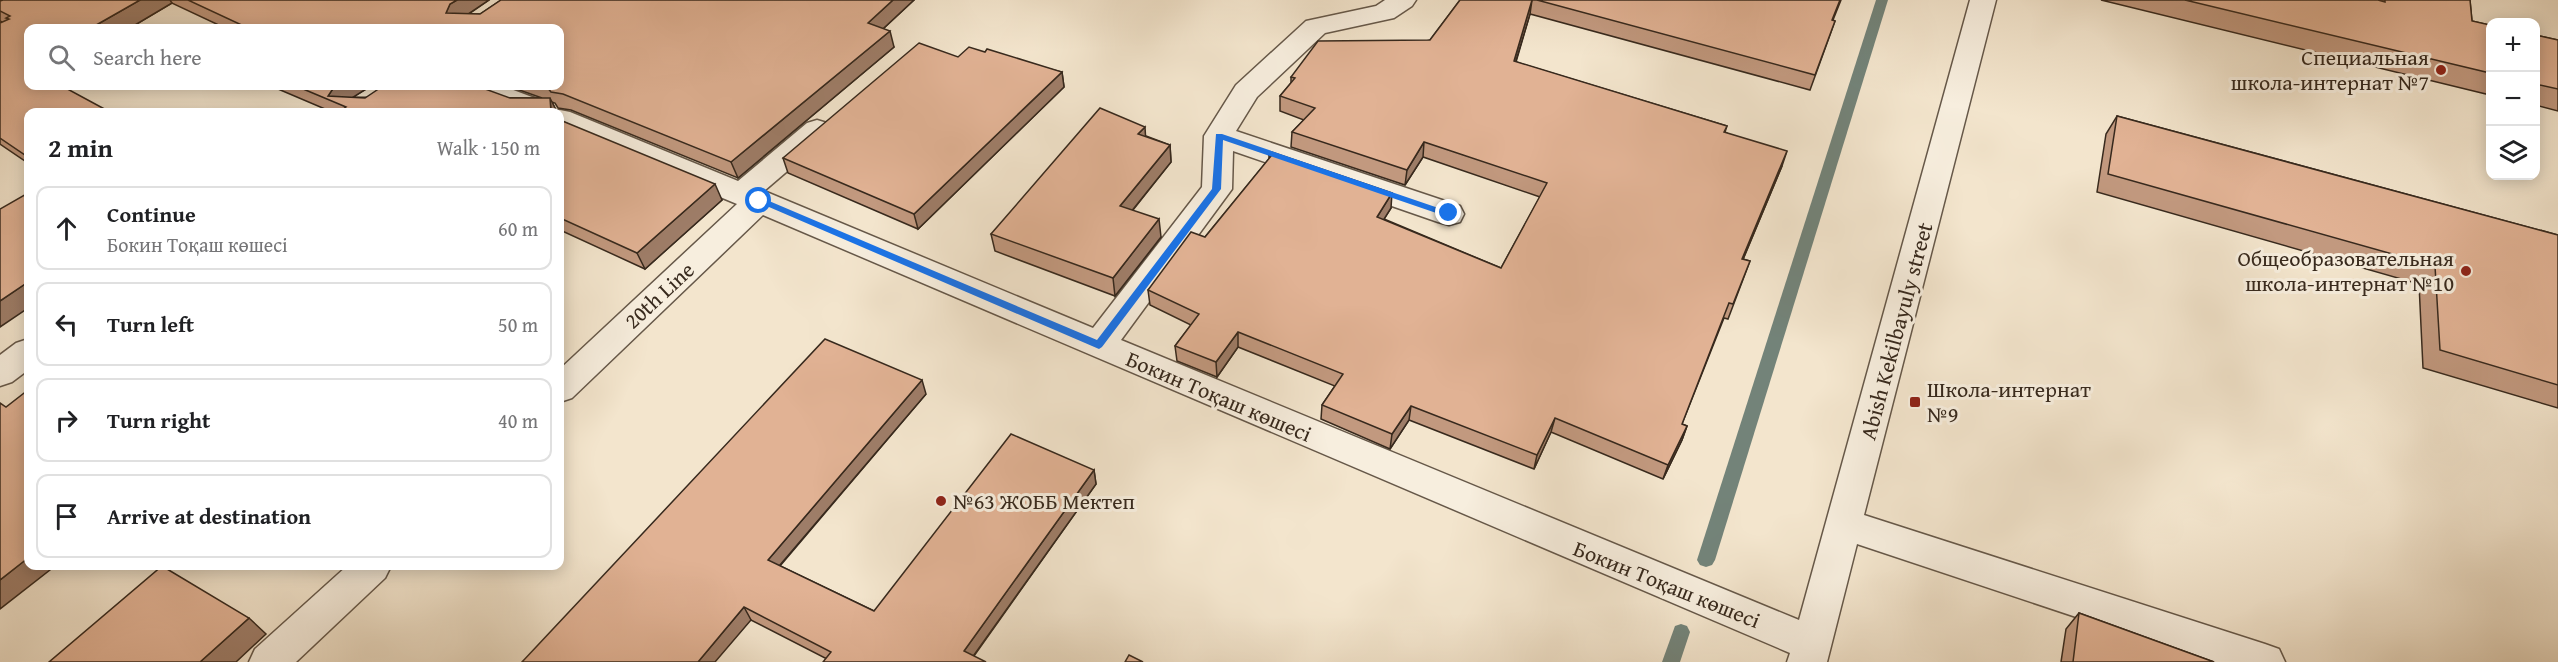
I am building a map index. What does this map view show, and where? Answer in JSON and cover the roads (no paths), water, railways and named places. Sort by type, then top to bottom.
[{"type":"street","points":[[1099,345],[1217,189],[1219,136],[1246,91],[1316,27],[1385,12],[1403,0]]},
{"type":"street","name":"Abish Kekilbayuly street","points":[[1810,653],[1978,2]]},
{"type":"street","points":[[488,90],[534,108]]},
{"type":"street","name":"20th Line","points":[[564,385],[841,110]]},
{"type":"street","name":"Бокин Тоқаш көшесі","points":[[564,121],[751,197],[1641,574],[1810,653]]},
{"type":"street","points":[[1219,136],[1449,213]]},
{"type":"street","points":[[0,373],[24,355]]},
{"type":"street","points":[[1844,524],[2265,662]]},
{"type":"street","points":[[269,662],[368,570]]},
{"type":"waterway","points":[[1706,560],[1882,0]]},
{"type":"waterway","points":[[1671,662],[1681,632]]},
{"type":"place","name":"Специальная школа-интернат №7","points":[[2441,70]]},
{"type":"place","name":"Общеобразовательная школа-интернат №10","points":[[2466,271]]},
{"type":"place","name":"Школа-интернат №9","points":[[1915,402]]},
{"type":"place","name":"№63 ЖОББ Мектеп","points":[[941,501]]}]
